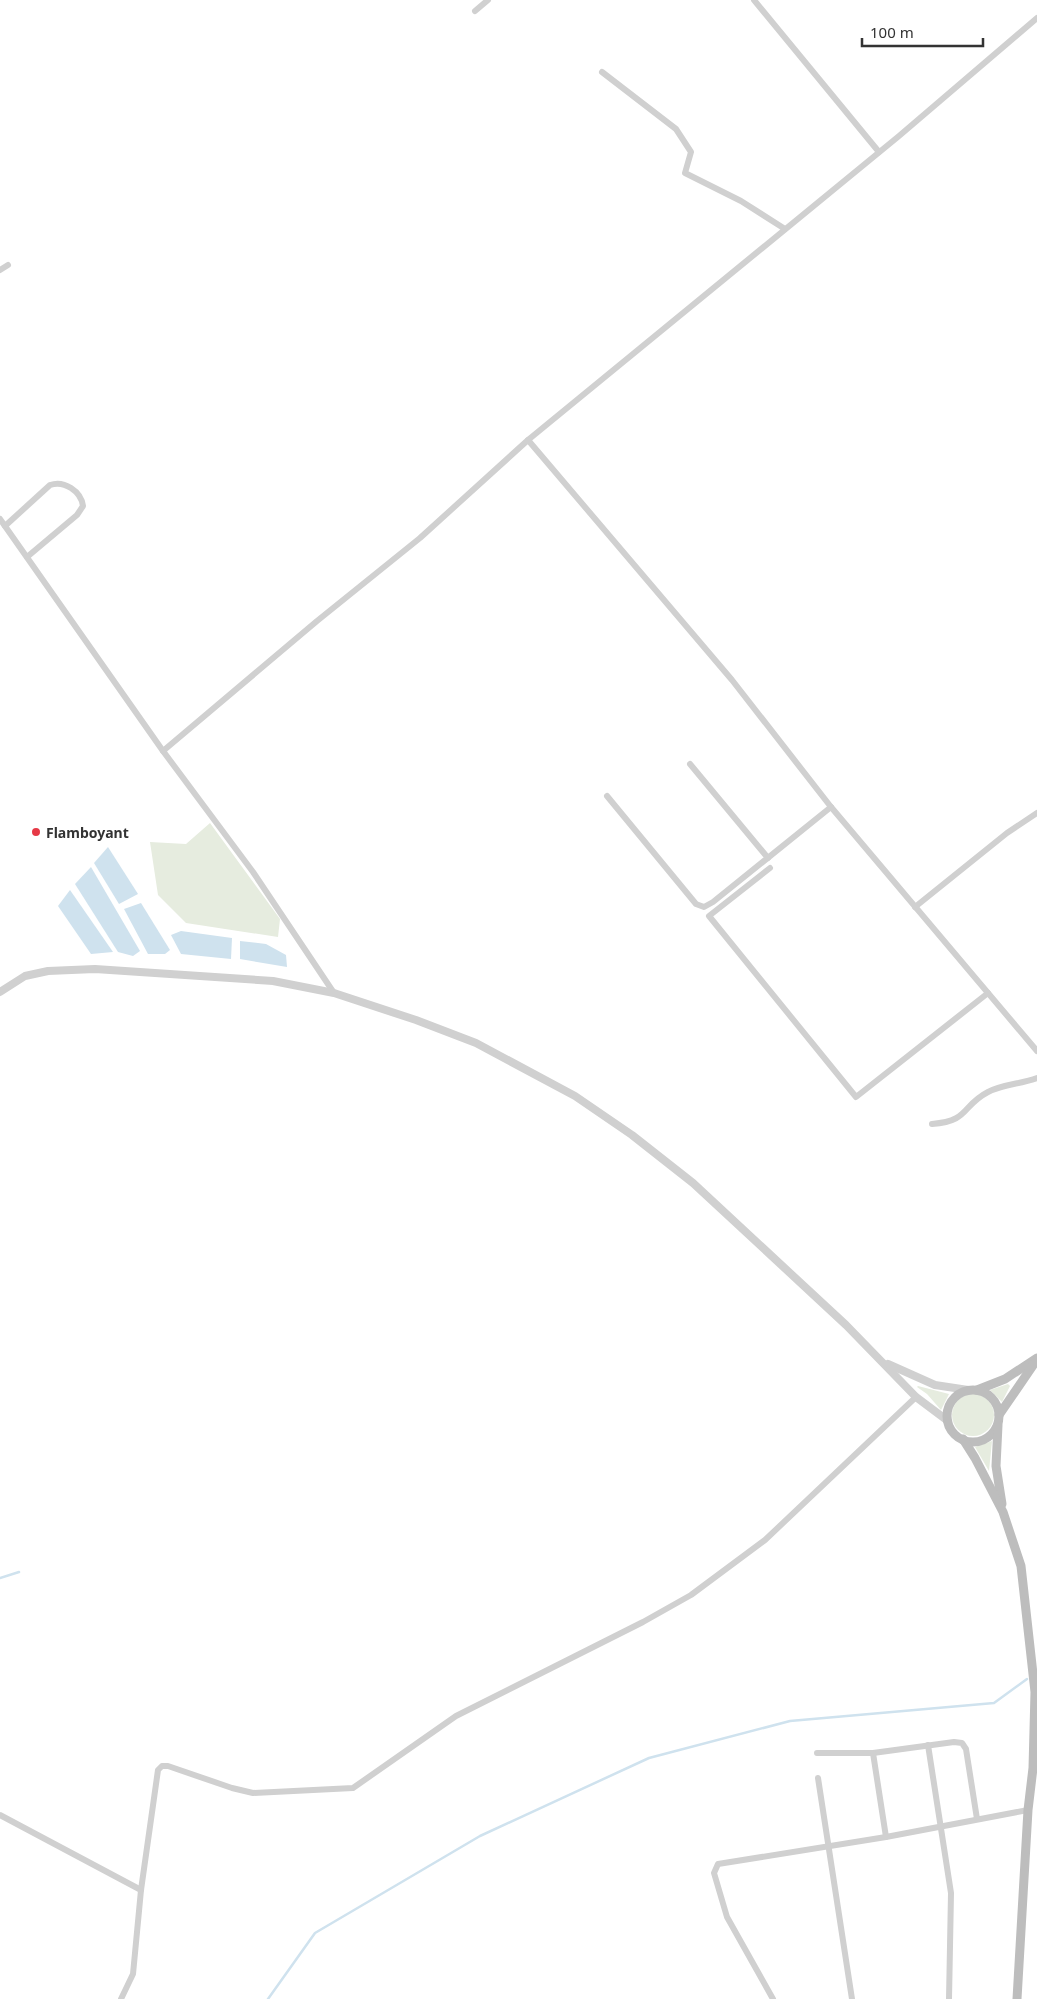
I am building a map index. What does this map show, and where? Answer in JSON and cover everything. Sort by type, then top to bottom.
[{"type":"main road","points":[[1017,1999],[1028,1810],[1033,1768],[1035,1692],[1021,1566],[1003,1512],[975,1458],[963,1439],[951,1429],[948,1413],[954,1398],[1005,1379],[1037,1359]]},
{"type":"main road","points":[[963,1439],[980,1440],[988,1437],[1037,1359]]},
{"type":"main road","points":[[972,1390],[992,1398],[999,1419],[996,1466],[1003,1512]]},
{"type":"street","points":[[475,11],[488,0]]},
{"type":"street","points":[[754,0],[879,152]]},
{"type":"street","points":[[163,751],[317,621],[420,538],[528,440],[879,152],[1037,18]]},
{"type":"street","points":[[602,72],[676,129],[691,152],[685,172],[742,201],[785,229]]},
{"type":"street","points":[[0,270],[8,265]]},
{"type":"street","points":[[528,440],[732,680],[831,807],[1037,1051]]},
{"type":"street","points":[[5,526],[50,485],[65,483],[81,498],[83,506],[77,515],[28,557]]},
{"type":"street","points":[[0,520],[28,557],[163,751],[253,872],[334,993]]},
{"type":"street","points":[[690,764],[768,858]]},
{"type":"street","points":[[607,796],[700,906],[714,902],[831,807]]},
{"type":"street","points":[[915,907],[1007,834],[1037,813]]},
{"type":"street","points":[[770,868],[709,916],[856,1097],[988,993]]},
{"type":"street","points":[[0,992],[15,982],[35,973],[94,969],[273,981],[334,993],[416,1020],[476,1043],[575,1096],[632,1135],[693,1183],[884,1362],[916,1397],[948,1421]]},
{"type":"street","points":[[932,1124],[956,1119],[986,1092],[1000,1086],[1037,1078]]},
{"type":"street","points":[[884,1362],[935,1385],[972,1390]]},
{"type":"street","points":[[916,1397],[915,1386],[924,1381]]},
{"type":"street","points":[[121,1999],[133,1974],[158,1770],[162,1766],[168,1766],[232,1788],[253,1793],[353,1788],[456,1716],[643,1622],[691,1595],[765,1540],[916,1397]]},
{"type":"street","points":[[817,1753],[873,1753],[954,1742],[962,1743],[966,1749],[977,1819]]},
{"type":"street","points":[[928,1745],[951,1893],[949,1999]]},
{"type":"street","points":[[873,1753],[886,1837]]},
{"type":"street","points":[[818,1778],[852,1999]]},
{"type":"street","points":[[773,1999],[720,1901],[715,1869],[718,1864],[830,1847],[1028,1810]]},
{"type":"street","points":[[0,1815],[142,1890]]},
{"type":"shaded area","points":[[210,823],[280,919],[278,937],[186,923],[158,895],[150,842],[186,844]]},
{"type":"shaded area","points":[[1008,1384],[1010,1386],[1002,1402],[990,1390]]},
{"type":"shaded area","points":[[917,1387],[949,1394],[941,1410],[927,1394]]},
{"type":"shaded area","points":[[977,1394],[985,1397],[991,1403],[994,1415],[991,1427],[985,1433],[969,1436],[961,1433],[955,1427],[952,1411],[955,1403],[961,1397]]},
{"type":"shaded area","points":[[992,1441],[989,1471],[975,1447]]},
{"type":"water","points":[[108,847],[138,894],[119,904],[94,863]]},
{"type":"water","points":[[91,867],[140,951],[133,956],[118,952],[75,884]]},
{"type":"water","points":[[70,890],[113,952],[91,954],[58,906]]},
{"type":"water","points":[[141,903],[170,950],[165,954],[148,954],[124,909]]},
{"type":"water","points":[[181,931],[232,938],[231,959],[181,954],[171,935]]},
{"type":"water","points":[[240,941],[266,944],[286,955],[287,967],[240,959]]},
{"type":"waterway","points":[[0,1578],[19,1572]]},
{"type":"waterway","points":[[268,1999],[315,1933],[480,1836],[649,1758],[790,1721],[994,1703],[1027,1679]]},
{"type":"place","name":"Flamboyant","points":[[36,832]]}]
